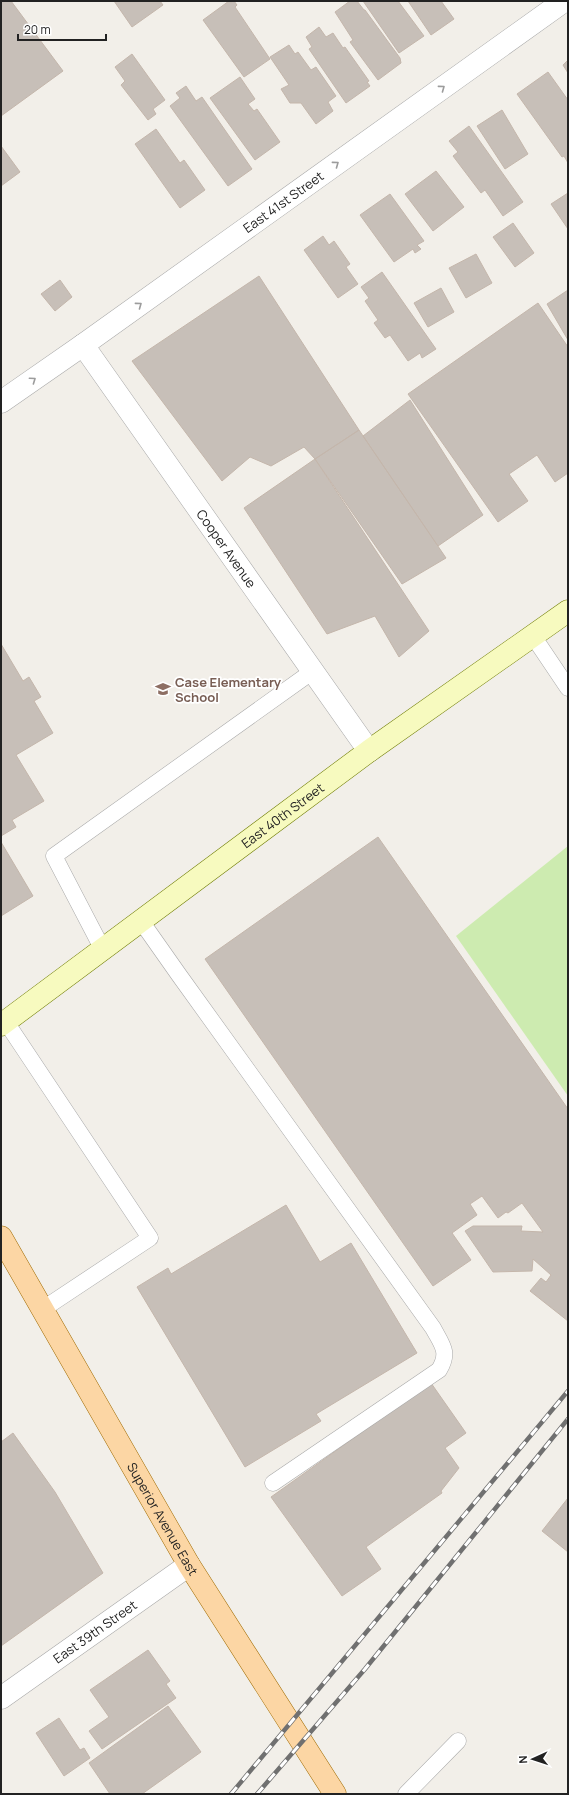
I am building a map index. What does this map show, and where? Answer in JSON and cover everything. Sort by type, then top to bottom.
[{"type":"main road","name":"Superior Avenue East","points":[[1,1237],[189,1565],[335,1794]]},
{"type":"street","name":"East 41st Street","points":[[1,402],[564,1]]},
{"type":"street","name":"Cooper Avenue","points":[[83,345],[370,751]]},
{"type":"street","name":"East 40th Street","points":[[3,1023],[370,751],[568,611]]},
{"type":"street","name":"East 39th Street","points":[[1,1698],[189,1565]]},
{"type":"lane","points":[[533,636],[568,688]]},
{"type":"lane","points":[[103,950],[54,856],[313,671]]},
{"type":"lane","points":[[141,921],[179,976],[434,1328],[445,1350],[444,1361],[439,1370],[273,1483]]},
{"type":"lane","points":[[3,1023],[150,1238],[43,1309]]},
{"type":"lane","points":[[406,1794],[458,1741]]},
{"type":"green space","points":[[568,846],[568,1096],[456,936]]},
{"type":"building","points":[[1,1],[11,1],[63,71],[1,116]]},
{"type":"building","points":[[114,1],[160,1],[163,5],[132,27]]},
{"type":"building","points":[[229,1],[234,1],[237,5],[235,7],[270,59],[244,77],[203,20]]},
{"type":"building","points":[[350,1],[357,1],[365,10],[400,58],[401,63],[378,80],[350,42],[353,40],[335,12]]},
{"type":"building","points":[[363,1],[398,1],[424,36],[399,53]]},
{"type":"building","points":[[408,1],[441,1],[454,19],[431,35]]},
{"type":"building","points":[[319,27],[326,37],[333,33],[369,81],[367,82],[370,86],[346,103],[309,49],[312,47],[306,37]]},
{"type":"building","points":[[289,45],[295,54],[298,52],[311,70],[316,67],[336,96],[328,102],[333,111],[316,124],[301,103],[290,103],[281,89],[289,85],[270,57]]},
{"type":"building","points":[[132,54],[165,100],[153,109],[156,114],[148,120],[121,85],[125,81],[115,67]]},
{"type":"building","points":[[568,60],[568,73],[563,65]]},
{"type":"building","points":[[548,72],[568,100],[568,163],[564,156],[562,157],[517,94]]},
{"type":"building","points":[[240,77],[255,99],[248,104],[254,111],[257,109],[280,142],[255,160],[210,98]]},
{"type":"building","points":[[186,86],[196,101],[202,97],[252,169],[228,186],[170,106],[180,98],[176,93]]},
{"type":"building","points":[[502,110],[528,154],[505,169],[477,126]]},
{"type":"building","points":[[469,126],[523,202],[503,216],[485,190],[481,193],[453,156],[458,152],[449,141]]},
{"type":"building","points":[[156,129],[180,163],[184,160],[205,190],[180,208],[135,144]]},
{"type":"building","points":[[1,146],[20,172],[1,186]]},
{"type":"building","points":[[436,171],[464,207],[433,231],[405,194]]},
{"type":"building","points":[[568,193],[568,229],[551,204]]},
{"type":"building","points":[[390,194],[424,241],[417,245],[421,249],[415,253],[413,249],[394,262],[360,215]]},
{"type":"building","points":[[513,223],[534,253],[515,267],[493,237]]},
{"type":"building","points":[[323,236],[329,245],[334,241],[350,264],[346,267],[358,284],[338,298],[304,250]]},
{"type":"building","points":[[476,254],[492,283],[466,298],[449,268]]},
{"type":"building","points":[[382,272],[436,349],[422,358],[420,353],[408,361],[390,335],[385,338],[374,323],[378,320],[365,301],[369,298],[361,287]]},
{"type":"building","points":[[259,276],[359,430],[315,459],[304,447],[271,466],[250,457],[222,481],[132,361]]},
{"type":"building","points":[[60,280],[72,297],[55,311],[41,294]]},
{"type":"building","points":[[441,288],[454,312],[428,327],[414,303]]},
{"type":"building","points":[[568,290],[568,340],[547,304]]},
{"type":"building","points":[[538,303],[568,347],[568,473],[555,482],[537,455],[509,474],[528,501],[498,522],[408,394]]},
{"type":"building","points":[[410,400],[483,515],[438,546],[363,436]]},
{"type":"building","points":[[359,430],[446,558],[402,584],[315,459]]},
{"type":"building","points":[[315,459],[429,631],[399,657],[375,616],[327,634],[244,508]]},
{"type":"building","points":[[1,644],[23,681],[29,677],[41,697],[34,701],[53,733],[16,755],[44,801],[12,820],[16,827],[1,836]]},
{"type":"building","points":[[378,837],[568,1109],[568,1321],[530,1291],[541,1278],[546,1282],[551,1275],[533,1259],[532,1271],[493,1272],[465,1231],[473,1226],[522,1226],[521,1231],[543,1232],[522,1203],[498,1218],[482,1196],[470,1204],[477,1215],[452,1233],[471,1260],[433,1286],[205,959]]},
{"type":"building","points":[[1,842],[33,896],[1,916]]},
{"type":"building","points":[[286,1205],[320,1262],[351,1243],[417,1353],[316,1414],[321,1421],[245,1467],[137,1287],[168,1268],[171,1274]]},
{"type":"building","points":[[431,1383],[466,1433],[445,1448],[459,1468],[441,1491],[442,1493],[366,1547],[381,1569],[342,1596],[271,1497]]},
{"type":"building","points":[[13,1433],[55,1492],[103,1573],[1,1646],[1,1442]]},
{"type":"building","points":[[568,1498],[568,1552],[542,1531]]},
{"type":"building","points":[[148,1650],[170,1681],[166,1684],[176,1698],[102,1749],[89,1731],[109,1717],[90,1690]]},
{"type":"building","points":[[168,1706],[201,1752],[142,1794],[110,1794],[89,1763]]},
{"type":"building","points":[[59,1718],[80,1750],[84,1748],[90,1758],[64,1776],[36,1733]]},
{"type":"railway","points":[[231,1794],[568,1391]]},
{"type":"railway","points":[[257,1794],[365,1669],[568,1419]]},
{"type":"place","name":"Case Elementary School","points":[[163,689]]}]
